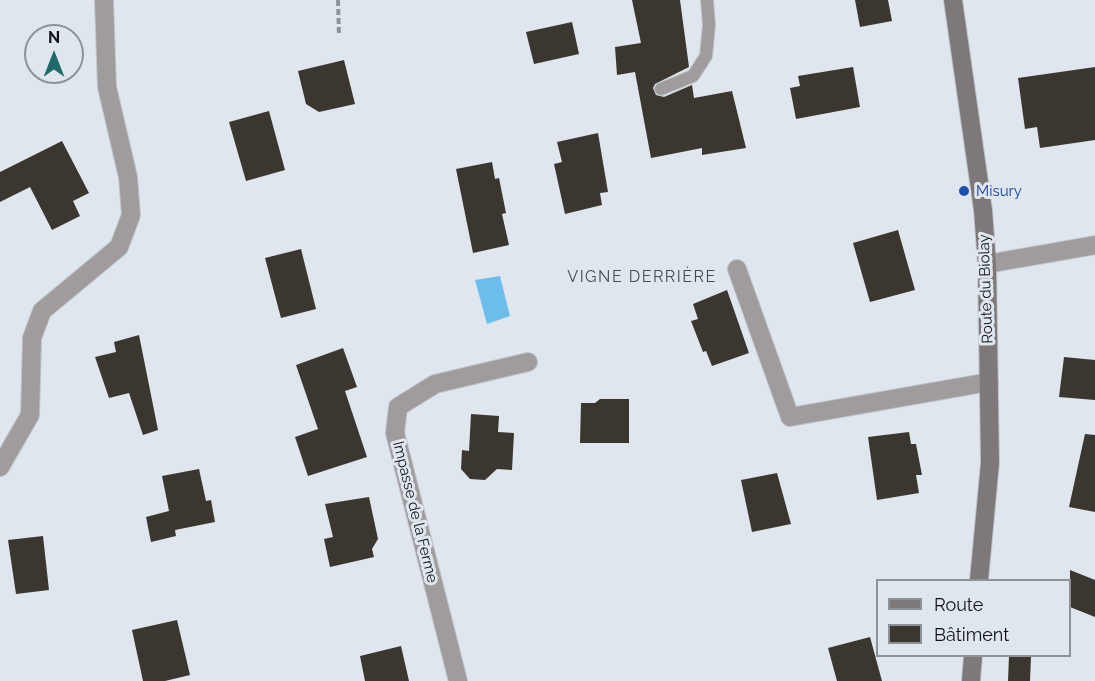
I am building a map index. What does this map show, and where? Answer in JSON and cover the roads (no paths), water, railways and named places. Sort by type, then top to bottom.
[{"type":"street","points":[[0,467],[30,415],[32,338],[42,311],[119,247],[132,214],[128,177],[107,87],[104,0]]},
{"type":"street","name":"Route du Biolay","points":[[952,0],[982,210],[987,264],[990,463],[979,579]]},
{"type":"street","points":[[987,264],[1095,245]]},
{"type":"street","points":[[737,269],[790,417],[990,382]]},
{"type":"street","name":"Impasse de la Ferme","points":[[458,681],[395,433],[398,407],[435,384],[528,362]]},
{"type":"street","points":[[971,681],[973,657]]},
{"type":"lane","points":[[661,89],[693,76],[706,56],[709,25],[707,0]]},
{"type":"water","points":[[500,276],[510,316],[487,324],[475,280]]},
{"type":"place","name":"Misury","points":[[964,191]]},
{"type":"district","name":"VIGNE DERRIÈRE","points":[[642,277]]}]
